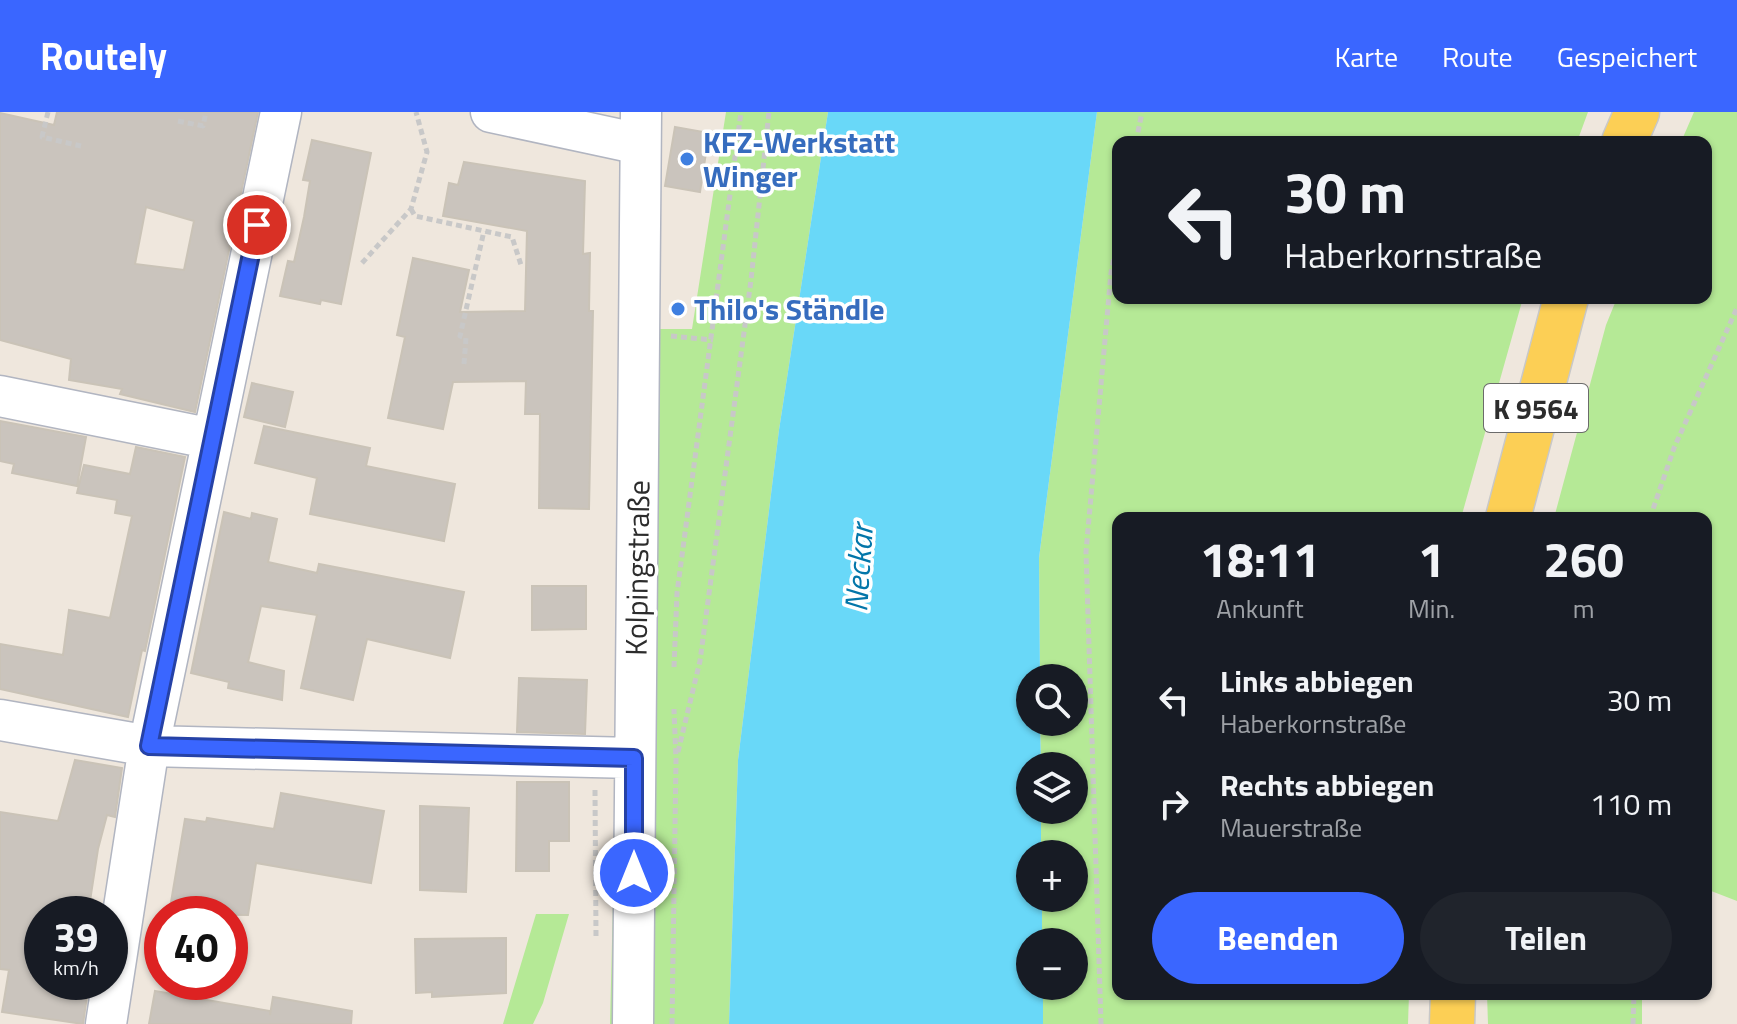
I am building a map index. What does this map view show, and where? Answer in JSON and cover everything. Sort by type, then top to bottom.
[{"type":"main road","points":[[1627,136],[1637,112]]},
{"type":"main road","name":"K 9564","points":[[1510,512],[1564,304]]},
{"type":"main road","points":[[1452,1024],[1453,1000]]},
{"type":"street","points":[[106,1024],[149,746],[281,112]]},
{"type":"street","points":[[491,112],[640,128]]},
{"type":"street","name":"Kolpingstraße","points":[[633,1024],[640,128]]},
{"type":"street","points":[[0,396],[213,439]]},
{"type":"street","points":[[0,720],[149,746],[634,758]]},
{"type":"path","points":[[48,112],[42,137],[81,146]]},
{"type":"path","points":[[178,121],[203,126],[206,112]]},
{"type":"path","points":[[362,263],[384,234],[411,209],[427,152],[416,112]]},
{"type":"path","points":[[674,669],[677,593],[741,112]]},
{"type":"path","points":[[676,760],[700,661],[751,280],[769,112]]},
{"type":"path","points":[[1137,136],[1142,112]]},
{"type":"path","points":[[411,209],[415,216],[512,237],[521,265]]},
{"type":"path","points":[[464,364],[466,338],[460,336],[484,231]]},
{"type":"path","points":[[1101,1024],[1086,552],[1112,268]]},
{"type":"path","points":[[1652,512],[1674,448],[1737,308]]},
{"type":"path","points":[[672,1024],[676,760],[673,700]]},
{"type":"path","points":[[594,757],[596,946]]},
{"type":"path","points":[[1633,1024],[1634,1000]]},
{"type":"green space","points":[[726,112],[828,112],[779,430],[738,760],[729,1024],[610,1024],[616,777],[655,329],[692,329]]},
{"type":"green space","points":[[1097,112],[1588,112],[1579,136],[1112,136],[1112,304],[1521,304],[1463,512],[1112,512],[1112,1000],[1409,1000],[1408,1024],[1043,1024],[1043,1000],[1088,1000],[1088,928],[1042,928],[1042,912],[1088,912],[1088,840],[1041,840],[1041,824],[1088,824],[1088,752],[1041,752],[1040,736],[1088,736],[1088,664],[1040,664],[1039,558]]},
{"type":"green space","points":[[1694,112],[1737,112],[1737,901],[1712,891],[1712,512],[1556,512],[1606,325],[1615,304],[1712,304],[1712,136],[1684,136]]},
{"type":"green space","points":[[536,914],[569,914],[543,1003],[533,1024],[503,1024]]},
{"type":"green space","points":[[1487,1000],[1642,1000],[1642,1024],[1488,1024]]},
{"type":"water","name":"Neckar","points":[[828,112],[1097,112],[1039,558],[1040,664],[1016,664],[1016,736],[1040,736],[1041,752],[1016,752],[1016,824],[1041,824],[1041,840],[1016,840],[1016,912],[1042,912],[1042,928],[1016,928],[1016,1000],[1043,1000],[1043,1024],[729,1024],[738,760],[779,430]]},
{"type":"building","points":[[57,112],[258,112],[195,412],[120,394],[122,389],[69,380],[71,359],[0,340],[0,113],[54,125]],"holes":[[[146,207],[194,221],[184,270],[135,264]]]},
{"type":"building","name":"KFZ-Werkstatt Winger","points":[[675,127],[709,133],[700,192],[665,186]]},
{"type":"building","points":[[312,140],[371,153],[341,304],[321,300],[320,304],[280,296],[288,261],[294,262],[304,217],[310,181],[303,180]]},
{"type":"building","points":[[464,162],[585,181],[583,254],[590,253],[589,311],[593,311],[589,509],[539,508],[540,414],[525,414],[526,381],[453,382],[443,429],[388,418],[405,337],[397,335],[413,258],[469,270],[460,312],[525,311],[527,231],[443,216],[449,183],[458,185]]},
{"type":"building","points":[[252,383],[293,392],[285,427],[244,417]]},
{"type":"building","points":[[0,421],[86,437],[77,486],[12,473],[14,464],[0,461]]},
{"type":"building","points":[[264,426],[370,448],[366,466],[455,484],[444,541],[310,514],[317,478],[255,463]]},
{"type":"building","points":[[136,447],[185,457],[145,651],[142,650],[128,717],[0,689],[0,644],[63,655],[69,610],[110,618],[132,516],[115,513],[117,500],[77,493],[84,465],[130,474]]},
{"type":"building","points":[[224,512],[251,519],[252,513],[277,519],[268,562],[317,573],[319,564],[464,592],[450,658],[367,639],[353,700],[301,688],[317,615],[261,606],[248,662],[284,671],[282,700],[228,688],[229,682],[191,673]]},
{"type":"building","points":[[532,586],[586,586],[586,629],[532,630]]},
{"type":"building","points":[[519,678],[587,680],[585,734],[517,732]]},
{"type":"building","points":[[75,760],[122,768],[115,817],[107,815],[91,896],[24,896],[24,1000],[86,1000],[83,1024],[2,1012],[9,970],[0,969],[0,812],[58,821]]},
{"type":"building","points":[[517,782],[569,782],[569,841],[549,841],[549,871],[516,871]]},
{"type":"building","points":[[281,793],[384,811],[371,883],[256,863],[248,915],[248,896],[172,896],[185,819],[206,822],[207,818],[274,829]]},
{"type":"building","points":[[420,806],[469,808],[466,892],[420,890]]},
{"type":"building","points":[[506,938],[506,993],[432,997],[432,992],[416,993],[415,939]]},
{"type":"building","points":[[273,997],[352,1011],[351,1024],[149,1024],[153,1000],[207,1000],[270,1011],[270,1015]]},
{"type":"place","name":"KFZ-Werkstatt Winger","points":[[687,159]]},
{"type":"place","name":"Thilo's Ständle","points":[[678,309]]},
{"type":"route","points":[[257,225],[149,746],[634,758],[634,873]]}]
